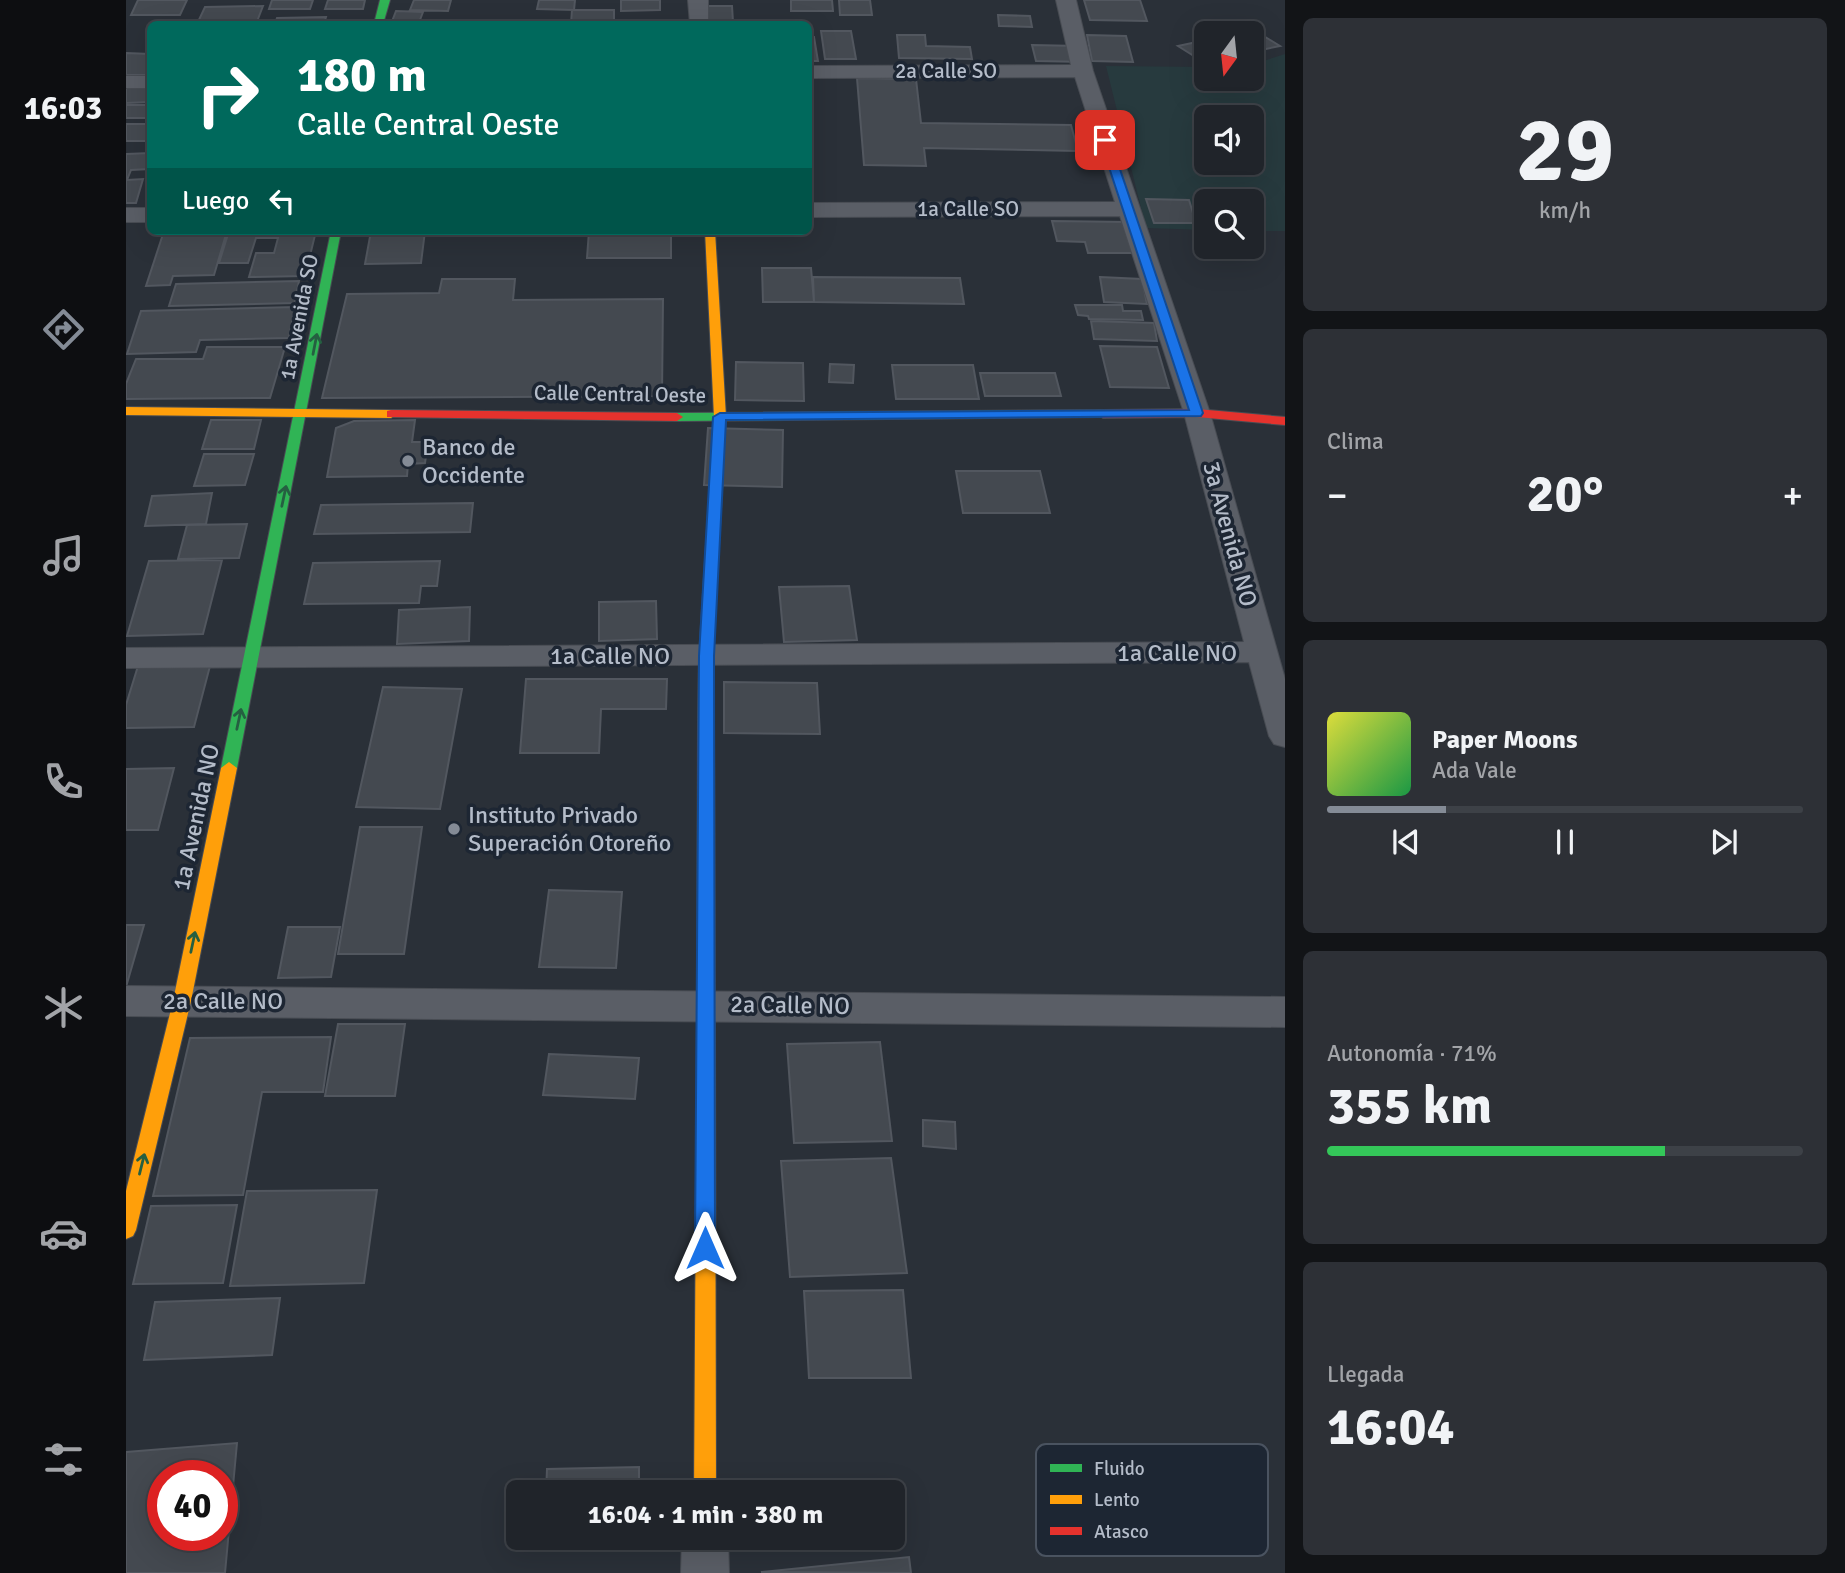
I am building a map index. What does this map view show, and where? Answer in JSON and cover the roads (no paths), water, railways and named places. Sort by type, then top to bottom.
[{"type":"street","points":[[380,21],[385,0]]},
{"type":"street","points":[[698,0],[699,21]]},
{"type":"street","name":"3a Avenida NO","points":[[1066,0],[1083,71],[1197,413],[1285,736]]},
{"type":"street","name":"2a Calle SO","points":[[812,72],[1083,71]]},
{"type":"street","points":[[126,82],[147,82]]},
{"type":"street","name":"1a Calle SO","points":[[812,210],[1128,209]]},
{"type":"street","points":[[126,215],[147,215]]},
{"type":"street","name":"1a Avenida SO","points":[[302,411],[335,235]]},
{"type":"street","points":[[705,1480],[706,656],[720,417],[710,235]]},
{"type":"street","name":"Calle Central Oeste","points":[[1197,413],[1272,404]]},
{"type":"street","name":"Calle Central Oeste","points":[[126,411],[720,417],[1197,413],[1285,421]]},
{"type":"street","name":"1a Avenida NO","points":[[126,1230],[182,1001],[302,411]]},
{"type":"street","name":"1a Calle NO","points":[[126,658],[1261,652]]},
{"type":"street","name":"2a Calle NO","points":[[126,1001],[704,1004],[1285,1012]]},
{"type":"street","points":[[705,1550],[705,1573]]},
{"type":"place","name":"Banco de Occidente","points":[[408,461]]},
{"type":"place","name":"Instituto Privado Superación Otoreño","points":[[454,829]]}]
